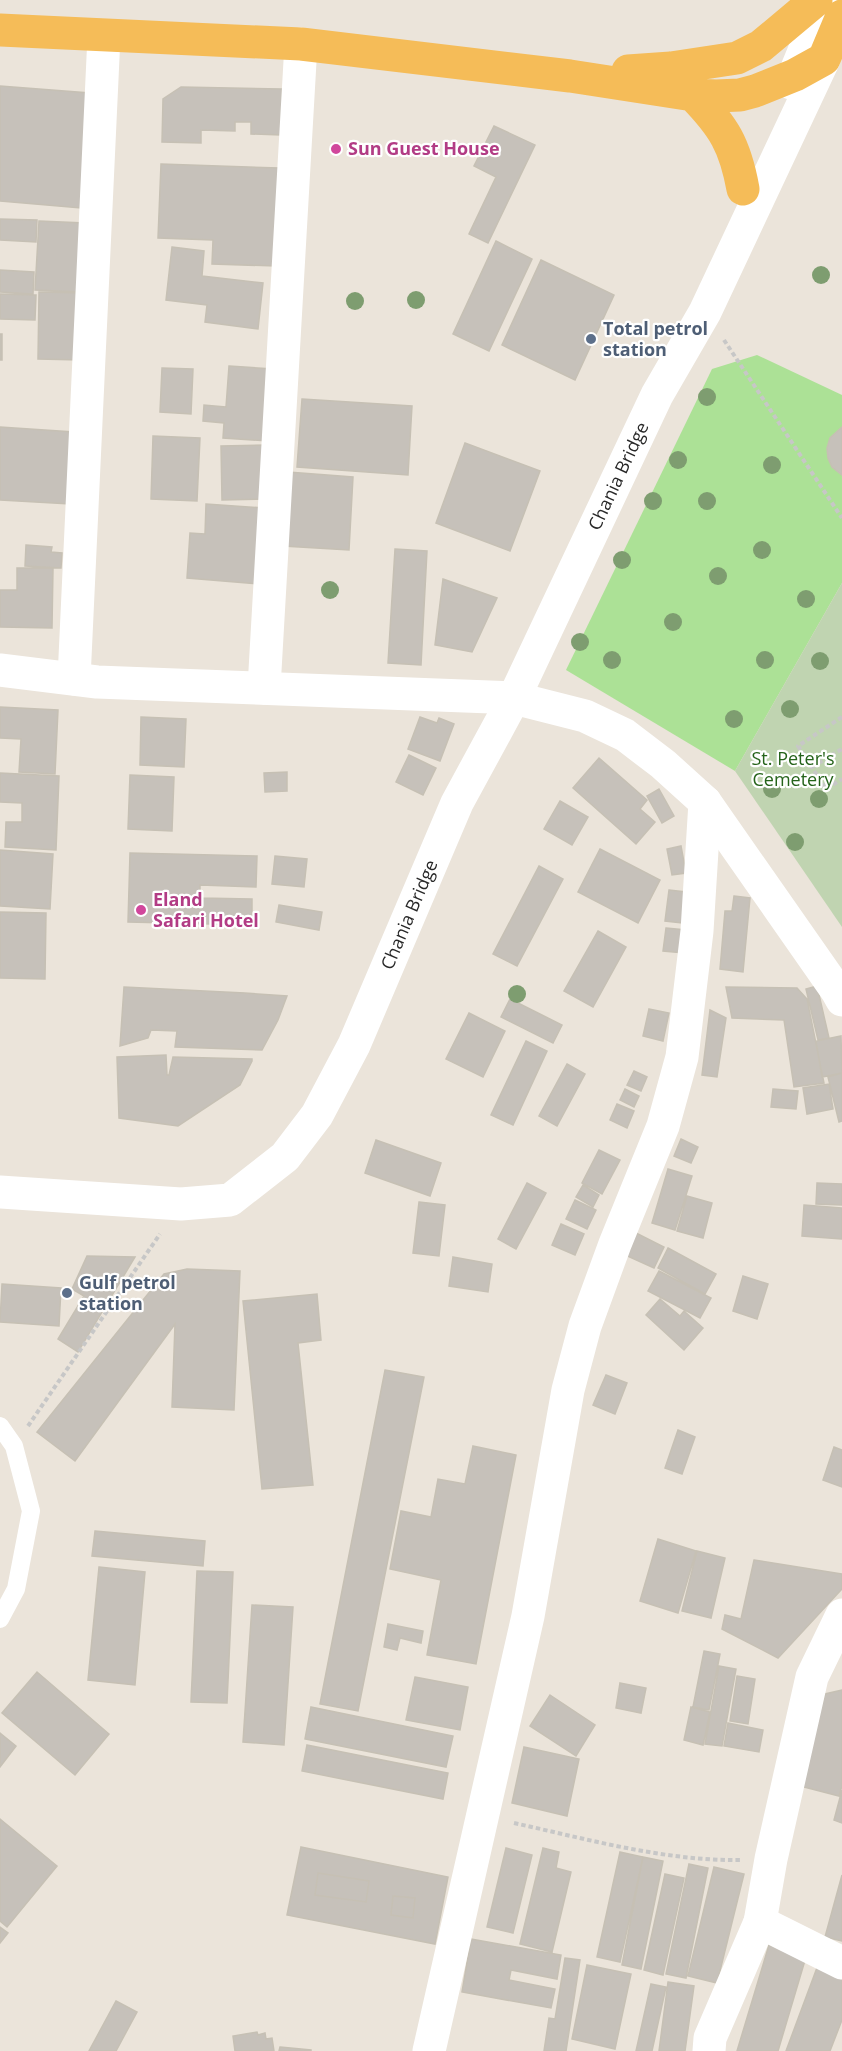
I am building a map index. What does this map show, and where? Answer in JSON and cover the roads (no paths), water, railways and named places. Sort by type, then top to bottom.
[{"type":"highway","points":[[570,76],[670,68],[737,58],[761,46],[816,0]]},
{"type":"highway","points":[[0,30],[301,44],[570,76],[693,95],[740,95],[795,75],[824,58],[842,16]]},
{"type":"highway","points":[[693,95],[727,136],[739,166],[743,189]]},
{"type":"street","name":"Chania Bridge","points":[[657,395],[690,301],[795,75],[825,0]]},
{"type":"street","points":[[74,679],[104,36]]},
{"type":"street","points":[[264,688],[301,44]]},
{"type":"street","name":"Chania Bridge","points":[[0,1192],[181,1204],[230,1200],[285,1157],[317,1115],[354,1045],[457,802],[514,698],[657,395],[705,312],[824,58]]},
{"type":"street","points":[[0,670],[97,682],[514,698],[585,716],[625,735],[663,764],[705,802],[842,1000]]},
{"type":"street","points":[[429,2051],[528,1616],[568,1390],[585,1326],[615,1244],[663,1126],[682,1057],[697,931],[705,802]]},
{"type":"street","points":[[709,2051],[710,2038],[760,1922],[771,1859],[812,1677],[842,1615]]},
{"type":"street","points":[[760,1922],[842,1963]]},
{"type":"lane","points":[[0,1426],[14,1446],[31,1511],[16,1589],[0,1619]]},
{"type":"place","name":"Sun Guest House","points":[[336,149]]},
{"type":"place","name":"Total petrol station","points":[[591,339]]},
{"type":"place","name":"Eland Safari Hotel","points":[[141,910]]},
{"type":"place","name":"Gulf petrol station","points":[[67,1293]]},
{"type":"park label","name":"St. Peter's Cemetery","points":[[793,769]]}]
